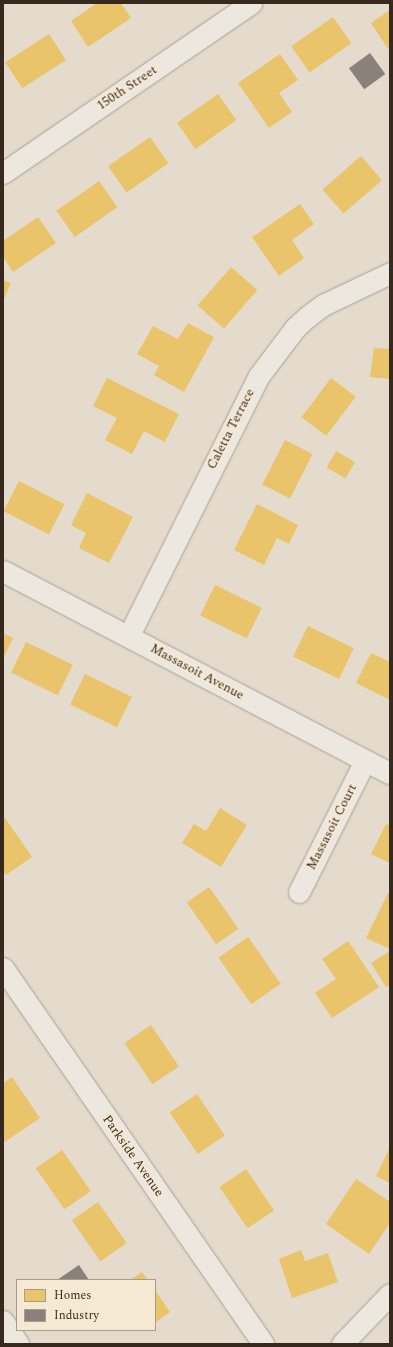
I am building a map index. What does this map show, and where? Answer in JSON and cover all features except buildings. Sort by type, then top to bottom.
[{"type":"street","name":"150th Street","points":[[3,173],[251,3]]},
{"type":"street","name":"Caletta Terrace","points":[[129,635],[258,377],[285,340],[307,317],[335,298],[390,273]]},
{"type":"street","name":"Massasoit Avenue","points":[[3,571],[129,635],[390,773]]},
{"type":"street","name":"Massasoit Court","points":[[299,892],[365,761]]},
{"type":"street","name":"Parkside Avenue","points":[[3,968],[263,1344]]},
{"type":"street","points":[[342,1344],[390,1294]]},
{"type":"street","points":[[3,1322],[18,1344]]}]
